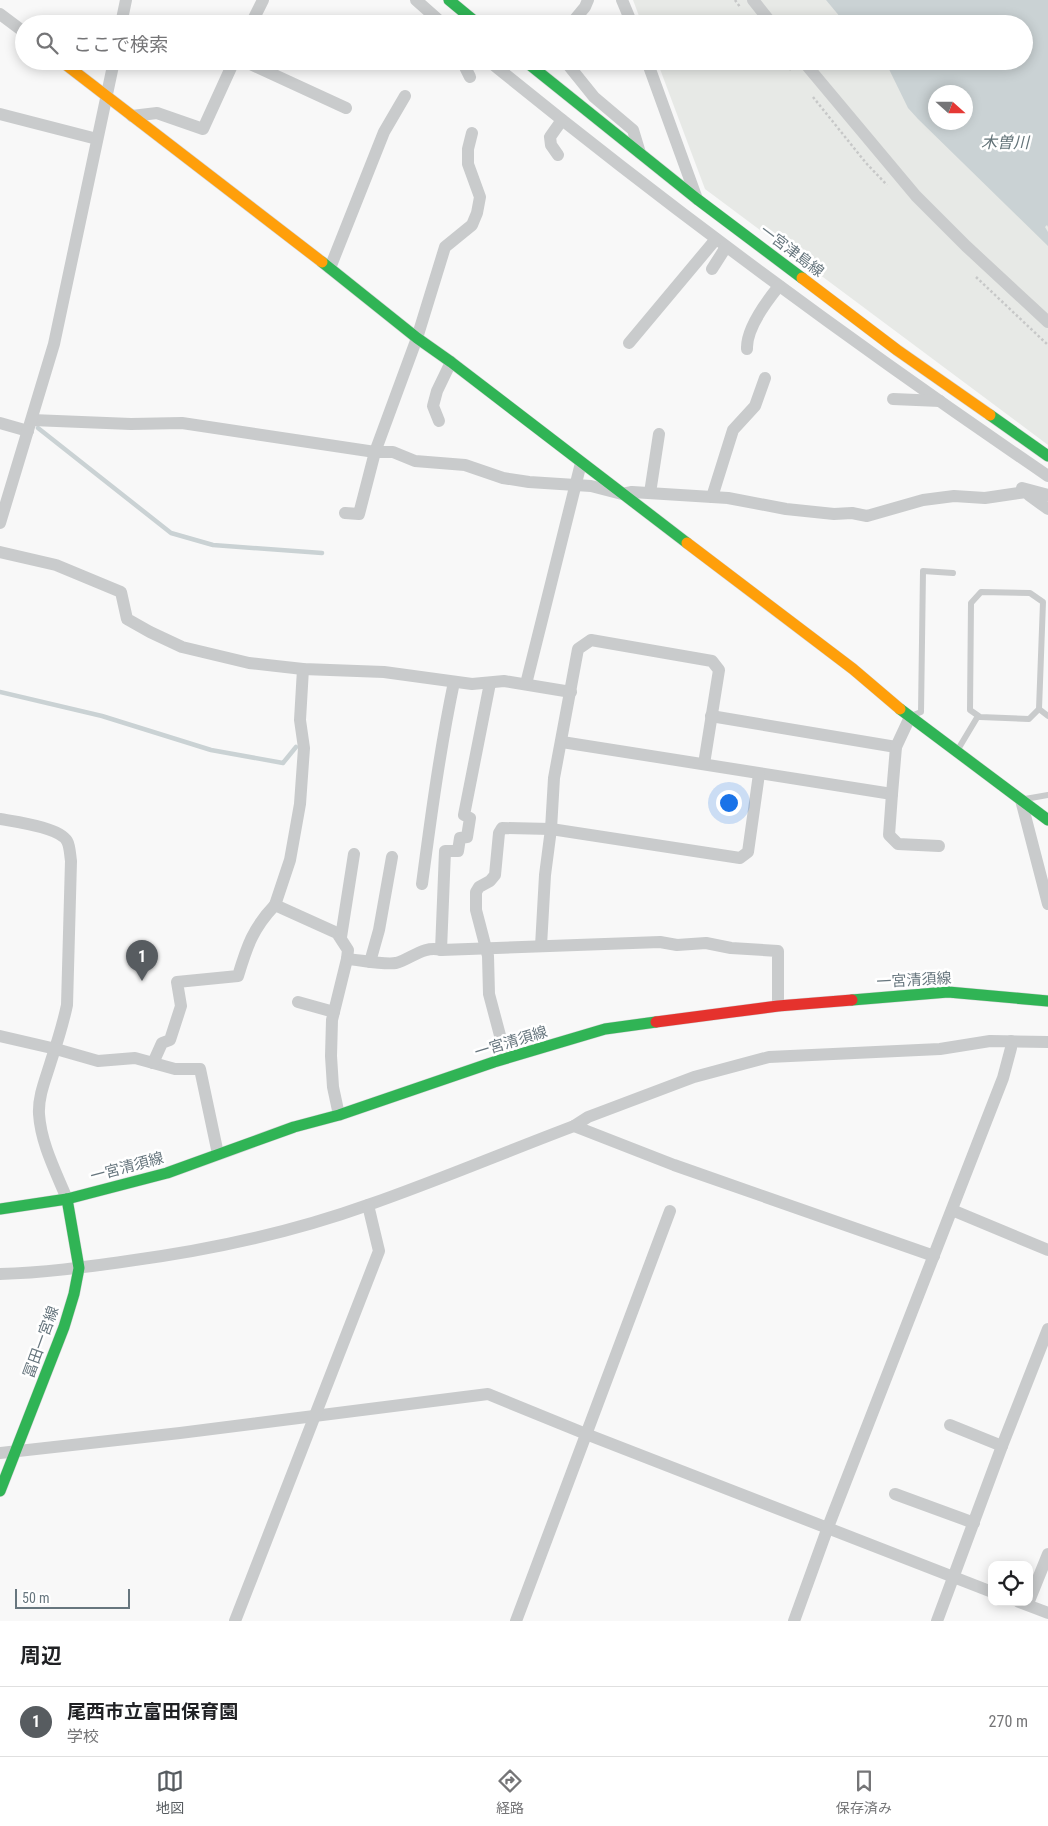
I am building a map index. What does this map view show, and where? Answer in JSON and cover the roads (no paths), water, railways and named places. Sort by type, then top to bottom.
[{"type":"main road","points":[[449,0],[467,15]]},
{"type":"main road","points":[[72,70],[330,268],[416,338],[451,362],[580,463],[853,670],[910,717],[1048,820]]},
{"type":"main road","name":"一宮津島線","points":[[536,70],[697,198],[897,350],[1048,456]]},
{"type":"main road","name":"一宮清須線","points":[[0,1209],[67,1198],[167,1173],[294,1127],[339,1115],[506,1058],[605,1029],[778,1006],[948,992],[1048,1001]]},
{"type":"main road","name":"冨田一宮線","points":[[0,1491],[64,1327],[74,1294],[79,1268],[67,1198]]},
{"type":"street","points":[[124,15],[126,0]]},
{"type":"street","points":[[256,15],[263,0]]},
{"type":"street","points":[[416,0],[433,15]]},
{"type":"street","points":[[579,15],[586,7],[588,0]]},
{"type":"street","points":[[622,0],[628,15]]},
{"type":"street","points":[[753,0],[765,15]]},
{"type":"street","points":[[0,14],[15,25]]},
{"type":"street","points":[[0,523],[54,344],[112,70]]},
{"type":"street","points":[[132,116],[157,113],[203,129],[230,70]]},
{"type":"street","points":[[264,70],[346,108]]},
{"type":"street","points":[[466,70],[470,77]]},
{"type":"street","points":[[500,70],[626,171],[779,286],[1048,476]]},
{"type":"street","points":[[572,70],[594,96],[633,130],[640,153]]},
{"type":"street","points":[[650,70],[697,198]]},
{"type":"street","points":[[811,70],[916,196],[966,246],[1048,322]]},
{"type":"street","points":[[330,268],[384,132],[405,96]]},
{"type":"street","points":[[0,114],[97,139]]},
{"type":"street","points":[[558,156],[551,145],[550,137],[562,120]]},
{"type":"street","points":[[345,513],[359,514],[375,452],[416,338],[445,247],[472,224],[477,213],[480,197],[468,164],[468,149],[472,133]]},
{"type":"street","points":[[712,269],[721,243]]},
{"type":"street","points":[[629,343],[721,243]]},
{"type":"street","points":[[747,349],[746,342],[763,306],[779,286]]},
{"type":"street","points":[[439,421],[433,406],[437,391],[451,362]]},
{"type":"street","points":[[712,498],[733,430],[755,406],[765,378]]},
{"type":"street","points":[[893,399],[940,401]]},
{"type":"street","points":[[0,424],[182,423],[375,452],[393,452],[415,460],[465,465],[503,478],[529,482],[591,486],[622,494],[632,492],[728,498],[786,509],[834,514],[852,513],[868,516],[923,500],[954,496],[985,498],[1026,492]]},
{"type":"street","points":[[650,493],[659,434]]},
{"type":"street","points":[[526,684],[580,463]]},
{"type":"street","points":[[1048,495],[1022,488],[1048,509]]},
{"type":"street","points":[[0,552],[56,565],[121,592],[127,619],[150,632],[182,647],[249,664],[303,669],[384,672],[472,684],[504,681],[571,692]]},
{"type":"street","points":[[541,946],[554,778],[578,649],[591,640],[712,661],[719,670],[704,764]]},
{"type":"street","points":[[154,1063],[162,1043],[170,1040],[181,1006],[177,982],[238,976],[252,934],[275,905],[290,860],[300,804],[304,748],[300,720],[303,669]]},
{"type":"street","points":[[422,884],[434,794],[454,682]]},
{"type":"street","points":[[441,950],[445,850],[458,852],[460,838],[467,838],[470,818],[464,816],[490,682]]},
{"type":"street","points":[[712,716],[896,747]]},
{"type":"street","points":[[910,717],[896,747],[890,834],[898,844],[939,846]]},
{"type":"street","points":[[562,742],[892,794]]},
{"type":"street","points":[[506,1058],[489,994],[488,956],[476,910],[476,892],[479,887],[490,881],[495,875],[499,833],[502,828],[551,829],[740,858],[748,852],[758,774]]},
{"type":"street","points":[[1021,800],[1048,904]]},
{"type":"street","points":[[0,819],[46,829],[62,835],[68,843],[71,861],[67,1005],[56,1048],[41,1093],[39,1113],[44,1141],[67,1198]]},
{"type":"street","points":[[341,937],[354,854]]},
{"type":"street","points":[[370,962],[379,930],[392,857]]},
{"type":"street","points":[[275,905],[338,933],[348,950],[332,1020],[331,1056],[333,1087],[339,1115]]},
{"type":"street","points":[[347,959],[395,963],[420,952],[435,948],[441,950],[660,942],[677,945],[706,943],[731,948],[778,951],[778,1006]]},
{"type":"street","points":[[298,1002],[334,1012]]},
{"type":"street","points":[[0,1036],[56,1048],[98,1061],[135,1058],[175,1069],[200,1069],[218,1154]]},
{"type":"street","points":[[0,1274],[79,1268],[166,1256],[245,1241],[317,1222],[368,1205],[574,1126],[588,1117],[694,1077],[769,1057],[940,1049],[990,1041],[1048,1042]]},
{"type":"street","points":[[794,1621],[828,1527],[1003,1078],[1011,1041]]},
{"type":"street","points":[[574,1126],[674,1165],[934,1256]]},
{"type":"street","points":[[235,1621],[379,1251],[368,1205]]},
{"type":"street","points":[[952,1210],[1048,1250]]},
{"type":"street","points":[[516,1621],[670,1211]]},
{"type":"street","points":[[937,1621],[1048,1329]]},
{"type":"street","points":[[0,1453],[180,1433],[488,1394],[988,1590]]},
{"type":"street","points":[[950,1425],[1002,1446]]},
{"type":"street","points":[[895,1494],[974,1523]]},
{"type":"street","points":[[1033,1587],[1048,1554]]},
{"type":"street","points":[[1033,1606],[1048,1613]]},
{"type":"lane","points":[[910,717],[921,712],[924,571],[953,573]]},
{"type":"lane","points":[[981,592],[1030,593],[1044,602],[1039,709],[1029,719],[980,718],[970,710],[971,604],[981,592]]},
{"type":"lane","points":[[1039,709],[1048,716]]},
{"type":"lane","points":[[957,751],[978,716]]},
{"type":"lane","points":[[1021,800],[1048,795]]},
{"type":"water","name":"木曽川","points":[[826,0],[1048,0],[1048,227],[1047,225],[1045,227],[1048,232],[1048,246],[929,130],[973,130],[973,85],[928,85],[928,129],[908,108],[889,70],[1033,70],[1033,15],[838,15]]},
{"type":"waterway","points":[[38,428],[171,533],[213,545],[322,553]]},
{"type":"waterway","points":[[0,692],[102,716],[211,750],[283,763],[296,747]]},
{"type":"place","name":"尾西市立富田保育園","points":[[142,981]]}]
